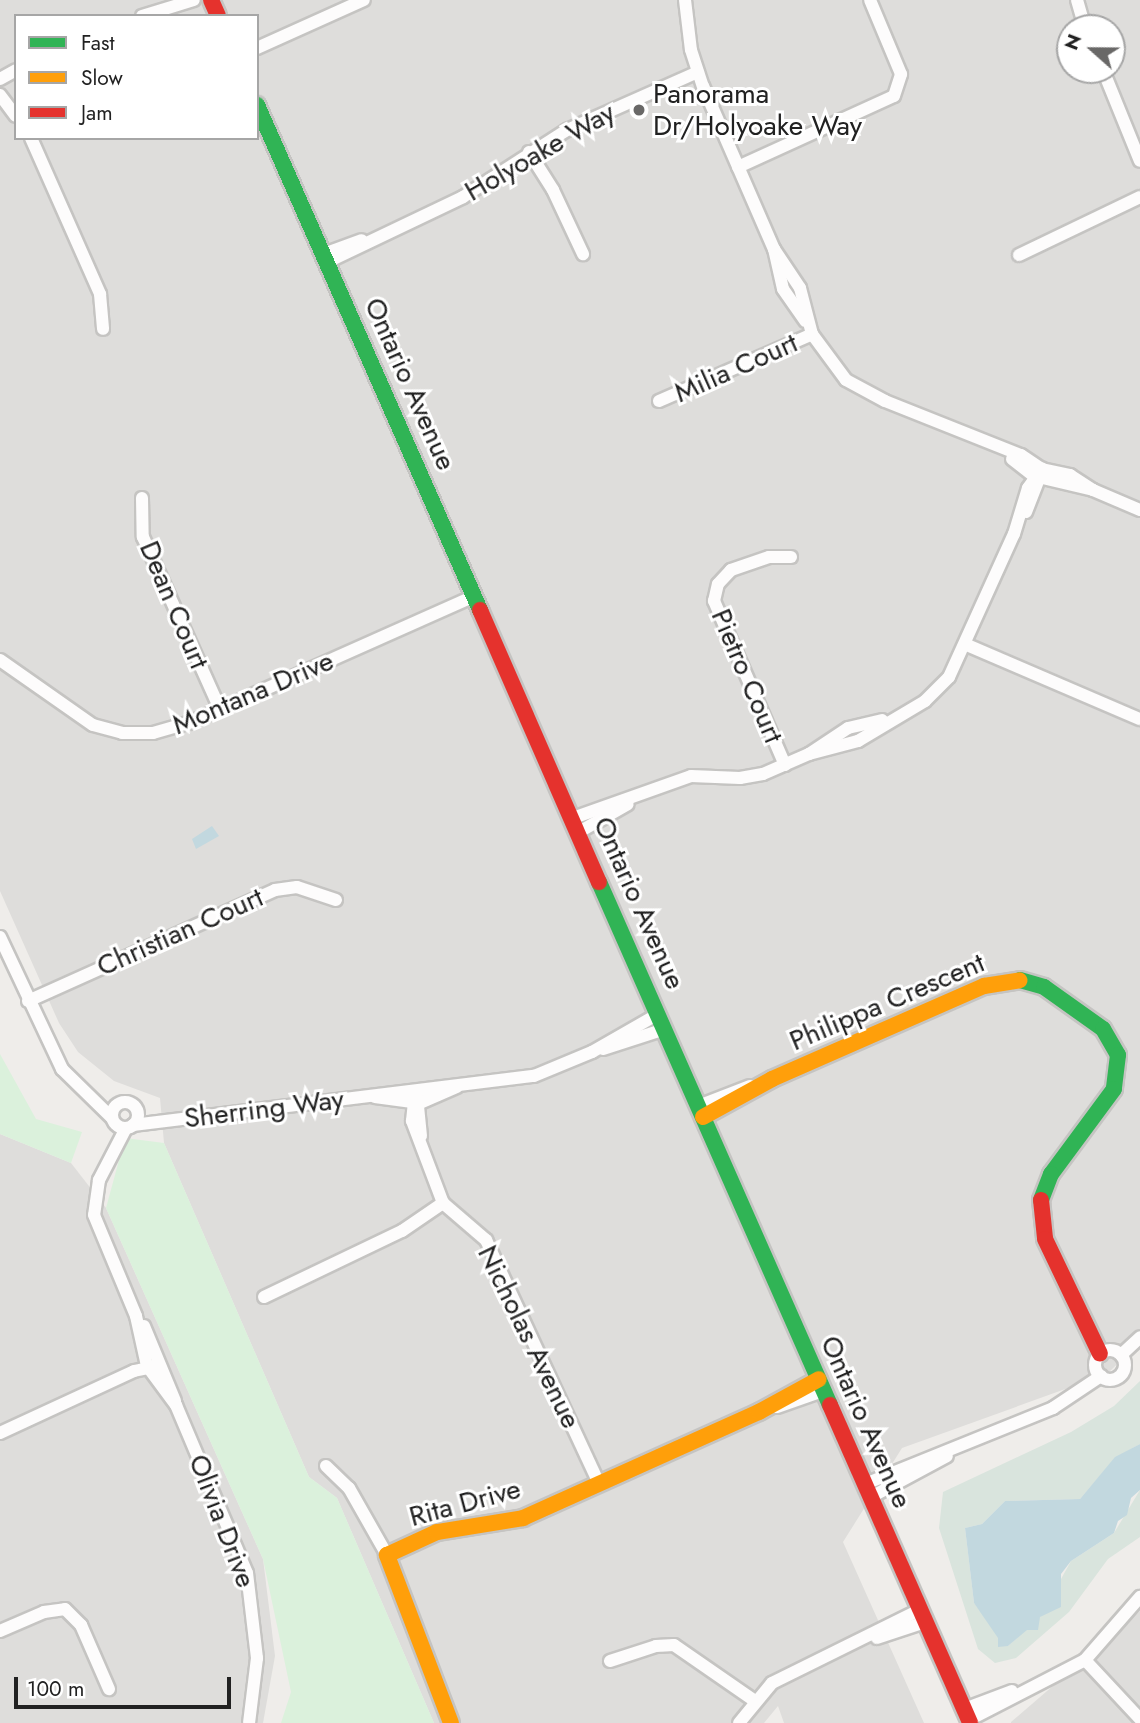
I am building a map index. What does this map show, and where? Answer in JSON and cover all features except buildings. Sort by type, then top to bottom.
[{"type":"street","points":[[145,14],[167,0]]},
{"type":"street","points":[[148,14],[194,0]]},
{"type":"street","points":[[259,47],[364,0]]},
{"type":"street","points":[[685,0],[698,72],[774,249],[800,288],[810,329],[835,369],[864,391],[995,448],[1014,452],[1039,475],[1070,475],[1093,490],[1140,510]]},
{"type":"street","points":[[738,167],[894,96],[901,74],[870,0]]},
{"type":"street","name":"Holyoake Way","points":[[325,258],[463,197],[567,130],[698,72]]},
{"type":"street","points":[[1109,84],[1140,161]]},
{"type":"street","points":[[0,94],[14,113]]},
{"type":"street","name":"Ontario Avenue","points":[[259,110],[968,1717]]},
{"type":"street","points":[[1132,136],[1140,148]]},
{"type":"street","points":[[32,140],[100,294],[103,329]]},
{"type":"street","points":[[529,152],[553,190],[583,254]]},
{"type":"street","points":[[1018,255],[1114,213],[1140,197]]},
{"type":"street","points":[[1114,213],[1140,206]]},
{"type":"street","name":"Milia Court","points":[[659,401],[810,329]]},
{"type":"street","points":[[576,825],[659,787],[691,776],[740,778],[785,765],[808,754],[851,744],[936,692],[967,645],[1039,475]]},
{"type":"street","name":"Dean Court","points":[[142,498],[143,537],[220,709]]},
{"type":"street","name":"Pietro Court","points":[[785,765],[714,601],[718,584],[731,570],[769,557],[791,557]]},
{"type":"street","name":"Montana Drive","points":[[0,660],[81,718],[114,732],[170,730],[474,596]]},
{"type":"street","points":[[967,645],[1140,719]]},
{"type":"street","name":"Christian Court","points":[[28,1001],[275,890],[297,887],[336,900]]},
{"type":"street","points":[[0,937],[62,1069],[112,1120],[130,1127]]},
{"type":"street","name":"Philippa Crescent","points":[[701,1111],[997,981],[1020,980],[1044,987],[1103,1030],[1118,1055],[1118,1078],[1107,1100],[1044,1184],[1038,1207],[1045,1239],[1100,1354]]},
{"type":"street","name":"Sherring Way","points":[[130,1127],[159,1121],[369,1097],[387,1091],[416,1099],[437,1085],[461,1086],[534,1076],[661,1021]]},
{"type":"street","points":[[92,1098],[117,1104]]},
{"type":"street","points":[[264,1297],[402,1231],[443,1203],[420,1147],[416,1099]]},
{"type":"street","name":"Sherring Way","points":[[117,1104],[127,1102],[138,1111],[159,1121]]},
{"type":"street","name":"Olivia Drive","points":[[117,1104],[112,1120],[108,1157],[95,1191],[94,1215],[136,1316],[150,1334],[152,1369],[170,1384],[176,1405],[234,1538],[251,1594],[257,1658],[249,1723]]},
{"type":"street","name":"Olivia Drive","points":[[108,1157],[138,1111]]},
{"type":"street","name":"Nicholas Avenue","points":[[443,1203],[486,1240],[599,1483]]},
{"type":"street","points":[[1121,1355],[1140,1337]]},
{"type":"street","points":[[868,1491],[923,1459],[956,1451],[1053,1408],[1101,1376],[1119,1377],[1125,1369],[1121,1355],[1113,1351],[1100,1354],[1096,1367],[1101,1376]]},
{"type":"street","points":[[0,1433],[152,1369]]},
{"type":"street","name":"Rita Drive","points":[[451,1723],[393,1580],[387,1555],[437,1532],[523,1518],[821,1385]]},
{"type":"street","points":[[326,1466],[349,1488],[387,1555]]},
{"type":"street","points":[[968,1717],[1085,1660],[1140,1597]]},
{"type":"street","points":[[0,1631],[44,1612],[65,1609],[81,1625],[109,1689]]},
{"type":"street","points":[[740,1723],[755,1701],[781,1678],[923,1616]]},
{"type":"street","points":[[610,1661],[656,1646],[674,1645],[755,1701]]},
{"type":"street","points":[[1085,1660],[1140,1719]]},
{"type":"shaded area","points":[[0,0],[1140,0],[1140,1342],[1107,1374],[902,1448],[843,1542],[924,1723],[784,1723],[778,1706],[764,1723],[434,1723],[337,1498],[309,1477],[164,1143],[160,1098],[114,1081],[78,1052],[59,1023],[0,891]]},
{"type":"shaded area","points":[[0,1134],[71,1163],[106,1208],[263,1559],[275,1656],[263,1723],[0,1723]]},
{"type":"shaded area","points":[[1140,1381],[1140,1444],[1115,1458],[1080,1499],[1005,1501],[982,1524],[965,1528],[974,1603],[1008,1646],[1040,1617],[1071,1561],[1114,1533],[1140,1490],[1140,1537],[1108,1559],[1069,1612],[1016,1658],[995,1663],[978,1649],[939,1528],[943,1492],[1071,1432],[1114,1406]]},
{"type":"shaded area","points":[[1140,1611],[1140,1723],[1011,1723],[1011,1722]]},
{"type":"green space","points":[[0,1054],[36,1119],[82,1132],[71,1163],[0,1134]]},
{"type":"green space","points":[[125,1138],[164,1143],[309,1477],[337,1498],[434,1723],[281,1723],[291,1692],[263,1559],[106,1208]]},
{"type":"water","points":[[212,826],[219,836],[196,849],[192,839]]},
{"type":"water","points":[[1140,1444],[1140,1490],[1131,1498],[1127,1515],[1118,1521],[1114,1533],[1071,1561],[1061,1574],[1061,1607],[1040,1617],[1038,1630],[1027,1630],[1008,1646],[998,1647],[998,1638],[974,1603],[965,1528],[982,1524],[1005,1501],[1080,1499],[1115,1457]]},
{"type":"traffic: fast","points":[[259,110],[480,610]]},
{"type":"traffic: fast","points":[[599,882],[830,1405]]},
{"type":"traffic: fast","points":[[1020,980],[1044,987],[1103,1029],[1118,1055],[1114,1089],[1051,1174],[1041,1200]]},
{"type":"traffic: slow","points":[[703,1117],[772,1079],[984,986],[1020,980]]},
{"type":"traffic: slow","points":[[451,1723],[387,1555],[437,1532],[523,1518],[759,1412],[819,1379]]},
{"type":"traffic: jam","points":[[211,0],[217,14]]},
{"type":"traffic: jam","points":[[480,610],[599,882]]},
{"type":"traffic: jam","points":[[1041,1200],[1045,1239],[1100,1354]]},
{"type":"traffic: jam","points":[[830,1405],[970,1723]]},
{"type":"place","name":"Panorama Dr/Holyoake Way","points":[[639,110]]}]
